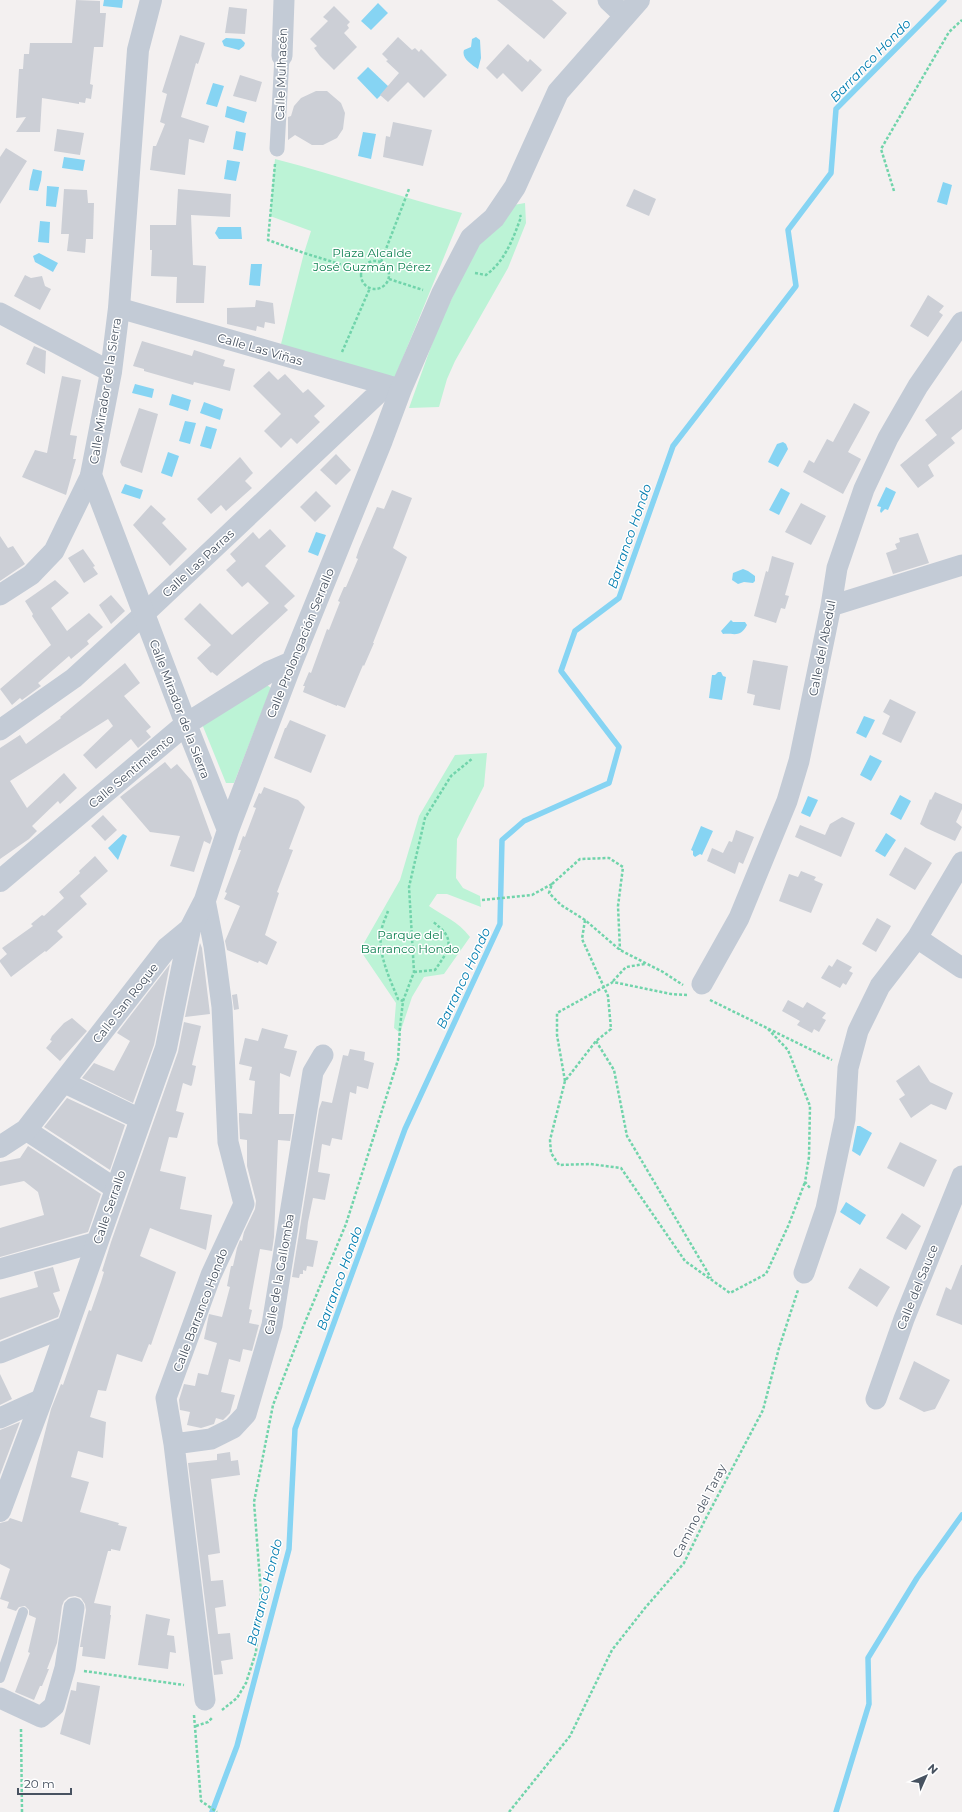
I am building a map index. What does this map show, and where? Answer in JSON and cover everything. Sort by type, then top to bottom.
[{"type":"street","name":"Calle Mirador de la Sierra","points":[[151,0],[138,50],[119,308],[111,372],[91,476],[228,830]]},
{"type":"street","name":"Calle Mulhacén","points":[[277,149],[284,0]]},
{"type":"street","points":[[608,0],[625,16]]},
{"type":"street","name":"Calle Prolongación Serrallo","points":[[205,900],[228,830],[292,662],[382,440],[394,387],[471,238],[494,218],[515,187],[558,92],[639,0]]},
{"type":"street","name":"Calle Las Viñas","points":[[119,308],[394,387]]},
{"type":"street","points":[[0,313],[111,372]]},
{"type":"street","name":"Calle del Abedul","points":[[697,991],[739,918],[787,801],[799,762],[831,606],[836,568],[864,489],[888,438],[918,386],[962,322]]},
{"type":"street","name":"Calle Las Parras","points":[[0,730],[74,678],[394,387]]},
{"type":"street","points":[[0,595],[31,575],[54,551],[91,476]]},
{"type":"street","points":[[831,606],[962,565]]},
{"type":"street","name":"Calle Sentimiento","points":[[0,881],[186,724],[269,672],[292,662]]},
{"type":"street","points":[[804,1273],[826,1208],[845,1119],[848,1068],[858,1031],[880,986],[917,938],[962,862]]},
{"type":"street","name":"Calle Serrallo","points":[[0,1511],[42,1399],[166,1048],[190,929],[205,900]]},
{"type":"street","name":"Calle Barranco Hondo","points":[[205,900],[214,946],[222,1007],[228,1142],[244,1204],[211,1275],[166,1398],[174,1444],[208,1710]]},
{"type":"street","name":"Calle San Roque","points":[[0,1147],[26,1130],[168,948],[190,929]]},
{"type":"street","points":[[917,938],[962,968]]},
{"type":"street","name":"Calle de la Gallomba","points":[[174,1444],[211,1439],[233,1428],[246,1414],[272,1325],[313,1072],[323,1055]]},
{"type":"street","points":[[63,1082],[140,1119]]},
{"type":"street","points":[[26,1130],[116,1189]]},
{"type":"street","name":"Calle del Sauce","points":[[876,1399],[904,1319],[962,1176]]},
{"type":"street","points":[[0,1269],[97,1242]]},
{"type":"street","points":[[0,1353],[68,1326]]},
{"type":"street","points":[[0,1418],[42,1399]]},
{"type":"street","points":[[0,1698],[41,1717],[54,1706],[65,1668],[74,1608]]},
{"type":"lane","points":[[0,1678],[23,1612]]},
{"type":"path","points":[[894,191],[881,149],[950,32],[962,20]]},
{"type":"path","points":[[277,149],[268,240],[362,271]]},
{"type":"path","points":[[381,262],[409,189]]},
{"type":"path","points":[[456,268],[486,275],[495,269],[509,249],[521,217],[510,194]]},
{"type":"path","points":[[371,261],[381,262],[387,267],[389,279],[384,287],[374,290],[363,283],[362,271],[371,261]]},
{"type":"path","points":[[389,279],[430,292]]},
{"type":"path","points":[[342,353],[370,288]]},
{"type":"path","points":[[217,1812],[200,1801],[196,1726],[208,1710],[237,1698],[246,1683],[256,1652],[261,1593],[254,1502],[273,1406],[303,1327],[346,1224],[381,1119],[398,1060],[400,1027],[404,1001],[414,972],[409,887],[425,818],[451,776],[473,758]]},
{"type":"path","points":[[482,900],[532,895],[552,884],[580,859],[609,858],[623,867],[618,906],[620,950]]},
{"type":"path","points":[[552,884],[549,893],[561,905],[585,920],[620,950],[766,1027],[848,1068]]},
{"type":"path","points":[[388,911],[381,932],[382,953],[390,980],[398,999],[404,1001]]},
{"type":"path","points":[[414,972],[435,970],[449,950],[450,941],[444,930],[432,920]]},
{"type":"path","points":[[585,920],[582,939],[608,996],[611,1029],[596,1041],[565,1081],[550,1140],[551,1153],[559,1165],[590,1164],[621,1168],[685,1261],[730,1293],[766,1274],[789,1224],[805,1182],[809,1157],[810,1106],[788,1050],[766,1027]]},
{"type":"path","points":[[565,1081],[557,1034],[557,1013],[612,982],[626,967],[647,964]]},
{"type":"path","points":[[612,982],[672,994],[697,991]]},
{"type":"path","points":[[596,1041],[614,1070],[627,1136],[712,1280]]},
{"type":"path","points":[[805,1182],[826,1208]]},
{"type":"path","name":"Camino del Taray","points":[[509,1812],[570,1736],[612,1650],[645,1608],[684,1563],[763,1410],[779,1348],[804,1273]]},
{"type":"path","points":[[65,1668],[189,1686]]},
{"type":"path","points":[[22,1812],[20,1731],[24,1710]]},
{"type":"path","points":[[196,1726],[208,1722],[208,1710]]},
{"type":"green space","name":"Plaza Alcalde José Guzmán Pérez","points":[[275,159],[462,213],[395,377],[280,348],[311,231],[270,216]]},
{"type":"green space","points":[[525,203],[526,223],[508,268],[455,361],[447,379],[439,407],[409,408],[438,327],[481,238],[508,206]]},
{"type":"green space","points":[[264,683],[271,688],[234,783],[226,783],[202,724]]},
{"type":"green space","name":"Parque del Barranco Hondo","points":[[487,753],[484,786],[457,839],[456,878],[463,888],[480,896],[481,907],[447,894],[437,894],[429,906],[455,923],[470,937],[444,974],[424,977],[412,997],[400,1033],[394,1028],[396,1003],[360,950],[400,880],[419,816],[455,755]]},
{"type":"water","points":[[104,0],[123,0],[122,8],[103,6]]},
{"type":"water","points":[[378,3],[388,13],[371,30],[361,21]]},
{"type":"water","points":[[476,37],[480,40],[481,58],[478,69],[468,61],[463,53],[464,50],[471,47],[472,39]]},
{"type":"water","points":[[226,38],[241,39],[245,43],[244,46],[239,50],[224,46],[222,41]]},
{"type":"water","points":[[368,67],[389,87],[377,99],[357,78]]},
{"type":"water","points":[[213,83],[224,86],[217,107],[206,104]]},
{"type":"water","points":[[227,106],[247,112],[244,123],[225,117]]},
{"type":"water","points":[[236,131],[246,133],[243,151],[233,149]]},
{"type":"water","points":[[363,132],[376,134],[371,159],[358,156]]},
{"type":"water","points":[[64,157],[85,160],[83,171],[62,168]]},
{"type":"water","points":[[227,160],[240,162],[236,181],[224,179]]},
{"type":"water","points":[[33,169],[42,171],[38,191],[29,190]]},
{"type":"water","points":[[943,182],[952,185],[947,205],[937,202]]},
{"type":"water","points":[[47,186],[59,187],[56,207],[46,206]]},
{"type":"water","points":[[40,221],[50,222],[49,243],[38,242]]},
{"type":"water","points":[[218,227],[241,227],[242,239],[219,239],[215,233]]},
{"type":"water","points":[[39,253],[58,263],[53,272],[35,262],[33,256]]},
{"type":"water","points":[[251,264],[262,264],[260,286],[249,285]]},
{"type":"water","points":[[135,384],[154,389],[152,398],[132,393]]},
{"type":"water","points":[[172,394],[191,400],[188,411],[169,405]]},
{"type":"water","points":[[204,402],[223,409],[220,420],[200,413]]},
{"type":"water","points":[[185,421],[196,423],[190,444],[179,441]]},
{"type":"water","points":[[206,426],[217,429],[211,449],[200,446]]},
{"type":"water","points":[[783,442],[786,444],[788,449],[778,467],[768,462],[777,444]]},
{"type":"water","points":[[168,452],[179,456],[172,477],[161,473]]},
{"type":"water","points":[[125,484],[143,490],[140,499],[121,493]]},
{"type":"water","points":[[886,487],[896,492],[888,510],[885,509],[881,513],[881,507],[877,506]]},
{"type":"water","points":[[781,488],[790,493],[779,515],[769,510]]},
{"type":"water","points":[[316,532],[326,535],[318,556],[308,552]]},
{"type":"water","points":[[743,569],[755,576],[755,581],[753,583],[744,582],[738,584],[732,580],[733,573]]},
{"type":"water","points":[[731,620],[733,622],[745,622],[747,625],[742,632],[723,634],[721,631]]},
{"type":"water","points":[[718,672],[721,672],[723,676],[726,677],[722,700],[709,698],[712,675],[715,675]]},
{"type":"water","points":[[864,716],[875,720],[866,738],[856,733]]},
{"type":"water","points":[[870,755],[882,761],[871,781],[860,775]]},
{"type":"water","points":[[900,795],[911,801],[901,820],[890,814]]},
{"type":"water","points":[[808,796],[818,800],[810,817],[801,813]]},
{"type":"water","points":[[701,826],[713,831],[702,855],[700,854],[695,857],[693,855],[693,851],[691,850]]},
{"type":"water","points":[[886,833],[896,840],[885,857],[875,851]]},
{"type":"water","points":[[123,834],[127,836],[118,860],[108,848]]},
{"type":"water","points":[[857,1126],[860,1126],[872,1133],[860,1156],[852,1151]]},
{"type":"water","points":[[846,1202],[866,1215],[860,1225],[840,1212]]},
{"type":"building","points":[[76,0],[100,1],[100,13],[106,13],[103,47],[94,47],[90,84],[93,85],[91,99],[86,98],[85,103],[79,102],[79,104],[42,98],[40,132],[16,132],[26,117],[16,118],[19,69],[23,69],[24,54],[29,54],[30,43],[72,43]]},
{"type":"building","points":[[497,0],[552,0],[567,13],[544,39]]},
{"type":"building","points":[[334,6],[350,22],[347,25],[349,28],[344,33],[357,47],[334,70],[320,56],[314,48],[317,46],[310,39],[328,21],[323,17]]},
{"type":"building","points":[[229,7],[247,9],[245,34],[225,33]]},
{"type":"building","points":[[180,35],[205,43],[198,64],[196,63],[181,117],[209,126],[204,143],[189,139],[185,175],[150,170],[153,146],[156,146],[165,124],[160,122],[167,94],[162,92]]},
{"type":"building","points":[[398,37],[412,50],[415,48],[419,52],[421,49],[447,75],[424,98],[408,82],[388,102],[380,95],[399,73],[386,61],[388,60],[382,54]]},
{"type":"building","points":[[508,44],[528,62],[530,59],[542,70],[522,92],[503,73],[497,79],[486,68]]},
{"type":"building","points":[[240,75],[262,82],[256,102],[233,96]]},
{"type":"building","points":[[316,91],[327,91],[341,103],[345,113],[343,129],[337,138],[323,145],[312,145],[295,135],[288,140],[288,117],[291,116],[294,106],[301,98]]},
{"type":"building","points":[[393,122],[432,130],[423,166],[383,157],[386,136],[390,137]]},
{"type":"building","points":[[57,129],[84,133],[80,155],[54,151]]},
{"type":"building","points":[[6,148],[27,161],[0,204],[0,157]]},
{"type":"building","points":[[64,189],[87,190],[88,203],[94,203],[93,239],[86,239],[85,253],[67,251],[69,234],[61,234]]},
{"type":"building","points":[[178,189],[231,194],[230,217],[191,215],[193,265],[206,266],[204,303],[176,303],[177,277],[151,276],[152,250],[150,250],[150,225],[176,225]]},
{"type":"building","points":[[634,189],[656,199],[649,216],[626,206]]},
{"type":"building","points":[[25,275],[31,278],[42,276],[45,286],[51,289],[40,310],[14,296]]},
{"type":"building","points":[[928,295],[944,306],[939,312],[943,315],[928,337],[910,326]]},
{"type":"building","points":[[256,300],[273,303],[275,324],[265,322],[264,328],[257,326],[256,331],[227,324],[227,308],[255,307]]},
{"type":"building","points":[[142,341],[192,356],[194,350],[225,360],[223,366],[235,369],[230,391],[194,382],[193,385],[144,371],[144,369],[133,366]]},
{"type":"building","points":[[34,346],[46,351],[45,374],[26,364]]},
{"type":"building","points":[[269,371],[278,380],[285,374],[303,393],[308,389],[325,406],[314,416],[320,422],[297,444],[291,438],[281,448],[264,431],[281,414],[253,386]]},
{"type":"building","points":[[62,376],[81,380],[70,435],[77,436],[73,459],[76,459],[66,495],[22,477],[35,450],[47,453]]},
{"type":"building","points":[[962,390],[962,429],[951,438],[955,443],[928,465],[934,476],[918,488],[900,465],[937,435],[925,420]]},
{"type":"building","points":[[854,403],[870,412],[848,452],[861,459],[843,494],[803,472],[809,460],[814,463],[827,439],[833,442]]},
{"type":"building","points":[[139,408],[158,414],[142,473],[122,466],[120,462]]},
{"type":"building","points":[[336,454],[351,470],[336,485],[320,470]]},
{"type":"building","points":[[240,457],[253,473],[245,481],[252,488],[226,511],[221,505],[211,514],[197,499]]},
{"type":"building","points":[[392,490],[412,498],[393,548],[407,557],[374,643],[345,708],[303,692],[305,686],[303,686],[309,672],[311,673],[327,629],[329,630],[340,602],[338,601],[344,587],[346,587],[358,559],[356,558],[359,549],[377,507],[384,509]]},
{"type":"building","points":[[316,491],[331,506],[315,522],[300,507]]},
{"type":"building","points":[[801,503],[826,516],[811,545],[785,532]]},
{"type":"building","points":[[151,505],[166,519],[162,523],[187,549],[170,566],[133,525]]},
{"type":"building","points":[[270,529],[286,546],[265,566],[295,596],[284,606],[288,610],[217,676],[212,672],[211,673],[197,658],[211,645],[184,619],[200,603],[232,635],[269,603],[248,582],[242,587],[226,570],[236,561],[230,554],[253,532],[259,539]]},
{"type":"building","points":[[918,533],[929,563],[893,574],[886,553],[897,549],[895,544],[900,542],[899,538]]},
{"type":"building","points":[[0,536],[8,548],[13,546],[25,564],[0,581]]},
{"type":"building","points":[[83,549],[95,566],[93,567],[98,574],[84,583],[68,558]]},
{"type":"building","points":[[772,556],[794,563],[785,595],[789,596],[785,609],[781,608],[776,623],[754,616],[766,571],[768,572]]},
{"type":"building","points":[[55,580],[69,593],[51,608],[67,631],[89,613],[103,627],[87,641],[89,644],[71,659],[69,656],[38,683],[41,686],[22,700],[20,698],[12,705],[0,689],[51,645],[32,616],[33,614],[25,601]]},
{"type":"building","points":[[111,595],[125,611],[111,624],[99,605]]},
{"type":"building","points":[[753,660],[788,666],[780,710],[753,705],[755,695],[747,693]]},
{"type":"building","points":[[125,663],[140,683],[124,696],[151,727],[146,731],[151,737],[138,748],[131,739],[96,769],[83,755],[113,726],[108,719],[10,781],[27,808],[64,773],[77,788],[60,804],[58,801],[32,826],[37,831],[29,839],[0,859],[0,748],[20,735],[26,744],[61,718],[60,717]]},
{"type":"building","points":[[890,699],[916,712],[901,743],[882,734],[890,716],[883,712]]},
{"type":"building","points":[[290,720],[326,735],[311,773],[274,758],[285,728]]},
{"type":"building","points":[[165,762],[171,769],[177,764],[191,780],[212,838],[210,844],[204,841],[194,872],[170,866],[180,836],[150,832],[120,797]]},
{"type":"building","points":[[264,787],[298,800],[305,807],[289,849],[293,850],[277,892],[279,893],[265,935],[277,942],[267,965],[259,961],[258,963],[227,950],[225,941],[240,906],[224,899],[227,893],[225,892],[241,850],[238,850],[243,836],[245,837],[256,808],[253,807],[259,793],[261,794]]},
{"type":"building","points":[[935,792],[962,804],[962,809],[956,822],[962,827],[955,841],[920,824],[930,799],[931,800]]},
{"type":"building","points":[[103,815],[117,830],[105,841],[91,826]]},
{"type":"building","points":[[842,817],[855,823],[841,857],[795,837],[800,825],[825,835],[830,824]]},
{"type":"building","points":[[736,830],[754,837],[743,864],[739,862],[735,874],[707,861],[712,848],[723,853],[729,841],[732,842]]},
{"type":"building","points":[[905,847],[932,863],[915,890],[889,875]]},
{"type":"building","points":[[95,856],[108,871],[80,896],[87,904],[57,931],[63,937],[46,952],[45,951],[11,977],[0,962],[0,960],[7,954],[2,948],[33,926],[31,924],[42,915],[44,916],[64,898],[59,892],[80,873],[79,871]]},
{"type":"building","points":[[801,871],[816,877],[814,880],[823,884],[811,913],[779,901],[789,874],[798,877]]},
{"type":"building","points":[[877,918],[891,926],[876,952],[862,944]]},
{"type":"building","points":[[200,943],[202,948],[210,1014],[185,1017]]},
{"type":"building","points":[[837,959],[852,967],[849,971],[853,973],[846,985],[843,983],[840,988],[821,978],[829,965],[832,967]]},
{"type":"building","points":[[170,964],[154,1045],[133,1103],[82,1078],[94,1063],[114,1071],[130,1041],[117,1033]]},
{"type":"building","points":[[237,994],[239,1009],[234,1010],[232,995]]},
{"type":"building","points":[[788,1000],[803,1008],[807,1002],[826,1013],[822,1018],[826,1020],[819,1032],[814,1029],[812,1033],[797,1025],[800,1021],[782,1011]]},
{"type":"building","points":[[72,1018],[87,1031],[60,1061],[46,1048],[52,1041],[50,1040],[52,1036],[64,1023]]},
{"type":"building","points":[[184,1022],[201,1026],[192,1065],[196,1066],[192,1085],[183,1083],[176,1111],[184,1113],[177,1138],[169,1137],[160,1171],[186,1177],[180,1209],[212,1215],[206,1250],[150,1228],[140,1256],[176,1272],[151,1345],[149,1344],[142,1362],[117,1354],[106,1391],[98,1390],[90,1417],[106,1422],[103,1458],[78,1451],[71,1477],[89,1482],[80,1512],[119,1523],[118,1525],[127,1527],[120,1551],[111,1549],[111,1551],[108,1551],[94,1603],[111,1606],[105,1659],[82,1656],[83,1647],[80,1647],[86,1610],[85,1604],[81,1598],[75,1596],[69,1597],[64,1601],[62,1606],[57,1643],[47,1669],[49,1669],[34,1700],[15,1692],[30,1653],[28,1652],[36,1618],[29,1615],[29,1610],[25,1606],[19,1607],[16,1611],[7,1608],[9,1602],[0,1599],[10,1569],[0,1564],[0,1523],[8,1521],[10,1518],[22,1522],[51,1409],[61,1384],[63,1385],[89,1310],[91,1311],[101,1282],[104,1272],[102,1271],[111,1242],[178,1052]]},
{"type":"building","points":[[262,1028],[288,1035],[284,1048],[297,1051],[290,1077],[280,1073],[279,1114],[294,1114],[290,1141],[278,1140],[274,1237],[272,1251],[260,1249],[249,1309],[252,1310],[249,1323],[259,1325],[252,1351],[243,1349],[240,1362],[229,1359],[221,1392],[235,1395],[230,1413],[223,1420],[216,1418],[214,1424],[201,1428],[187,1425],[190,1412],[180,1410],[179,1400],[184,1384],[195,1386],[198,1373],[208,1375],[217,1343],[204,1339],[209,1314],[222,1317],[230,1287],[227,1286],[231,1266],[233,1266],[240,1240],[242,1241],[244,1232],[255,1209],[256,1201],[247,1166],[247,1140],[240,1139],[239,1113],[252,1114],[255,1081],[249,1080],[252,1067],[239,1064],[245,1038],[258,1041]]},
{"type":"building","points":[[350,1049],[365,1052],[364,1060],[374,1063],[368,1089],[357,1086],[356,1094],[350,1092],[342,1140],[332,1138],[330,1146],[322,1144],[318,1172],[330,1174],[325,1200],[313,1198],[308,1222],[306,1239],[318,1241],[313,1267],[307,1266],[306,1271],[303,1270],[303,1274],[300,1274],[299,1278],[292,1277],[319,1109],[322,1101],[332,1103],[343,1055],[348,1056]]},
{"type":"building","points":[[919,1065],[930,1082],[953,1093],[946,1110],[931,1104],[911,1118],[899,1099],[905,1095],[896,1081]]},
{"type":"building","points":[[67,1098],[125,1125],[110,1170],[44,1127]]},
{"type":"building","points":[[900,1142],[937,1160],[924,1187],[887,1168]]},
{"type":"building","points":[[28,1146],[101,1194],[88,1232],[0,1257],[0,1228],[44,1215],[38,1192],[24,1181],[0,1186],[0,1162],[20,1158]]},
{"type":"building","points":[[902,1213],[921,1226],[906,1250],[886,1238]]},
{"type":"building","points":[[961,1265],[962,1325],[936,1315],[946,1287],[951,1290]]},
{"type":"building","points":[[53,1267],[60,1291],[53,1293],[60,1311],[58,1317],[0,1340],[0,1298],[38,1287],[34,1272]]},
{"type":"building","points":[[860,1268],[890,1287],[877,1307],[848,1288]]},
{"type":"building","points":[[914,1361],[950,1380],[935,1409],[924,1412],[899,1399]]},
{"type":"building","points":[[0,1374],[12,1399],[0,1405]]},
{"type":"building","points":[[20,1422],[0,1475],[0,1430]]},
{"type":"building","points":[[230,1452],[231,1461],[238,1460],[240,1475],[211,1479],[220,1553],[208,1555],[211,1581],[223,1580],[226,1606],[215,1608],[218,1634],[230,1633],[233,1659],[221,1661],[223,1674],[214,1675],[188,1463],[217,1460],[217,1454]]},
{"type":"building","points":[[146,1614],[170,1619],[167,1635],[174,1636],[176,1653],[170,1652],[168,1669],[138,1665]]},
{"type":"building","points":[[77,1682],[100,1686],[90,1745],[60,1734],[71,1690],[76,1691]]},
{"type":"waterway","name":"Barranco Hondo","points":[[212,1812],[237,1746],[289,1549],[295,1429],[405,1129],[500,924],[502,840],[524,821],[609,783],[619,747],[561,671],[575,631],[619,598],[673,446],[796,286],[788,230],[831,173],[836,109],[944,0]]},
{"type":"waterway","points":[[836,1812],[869,1704],[868,1658],[917,1578],[962,1515]]}]
